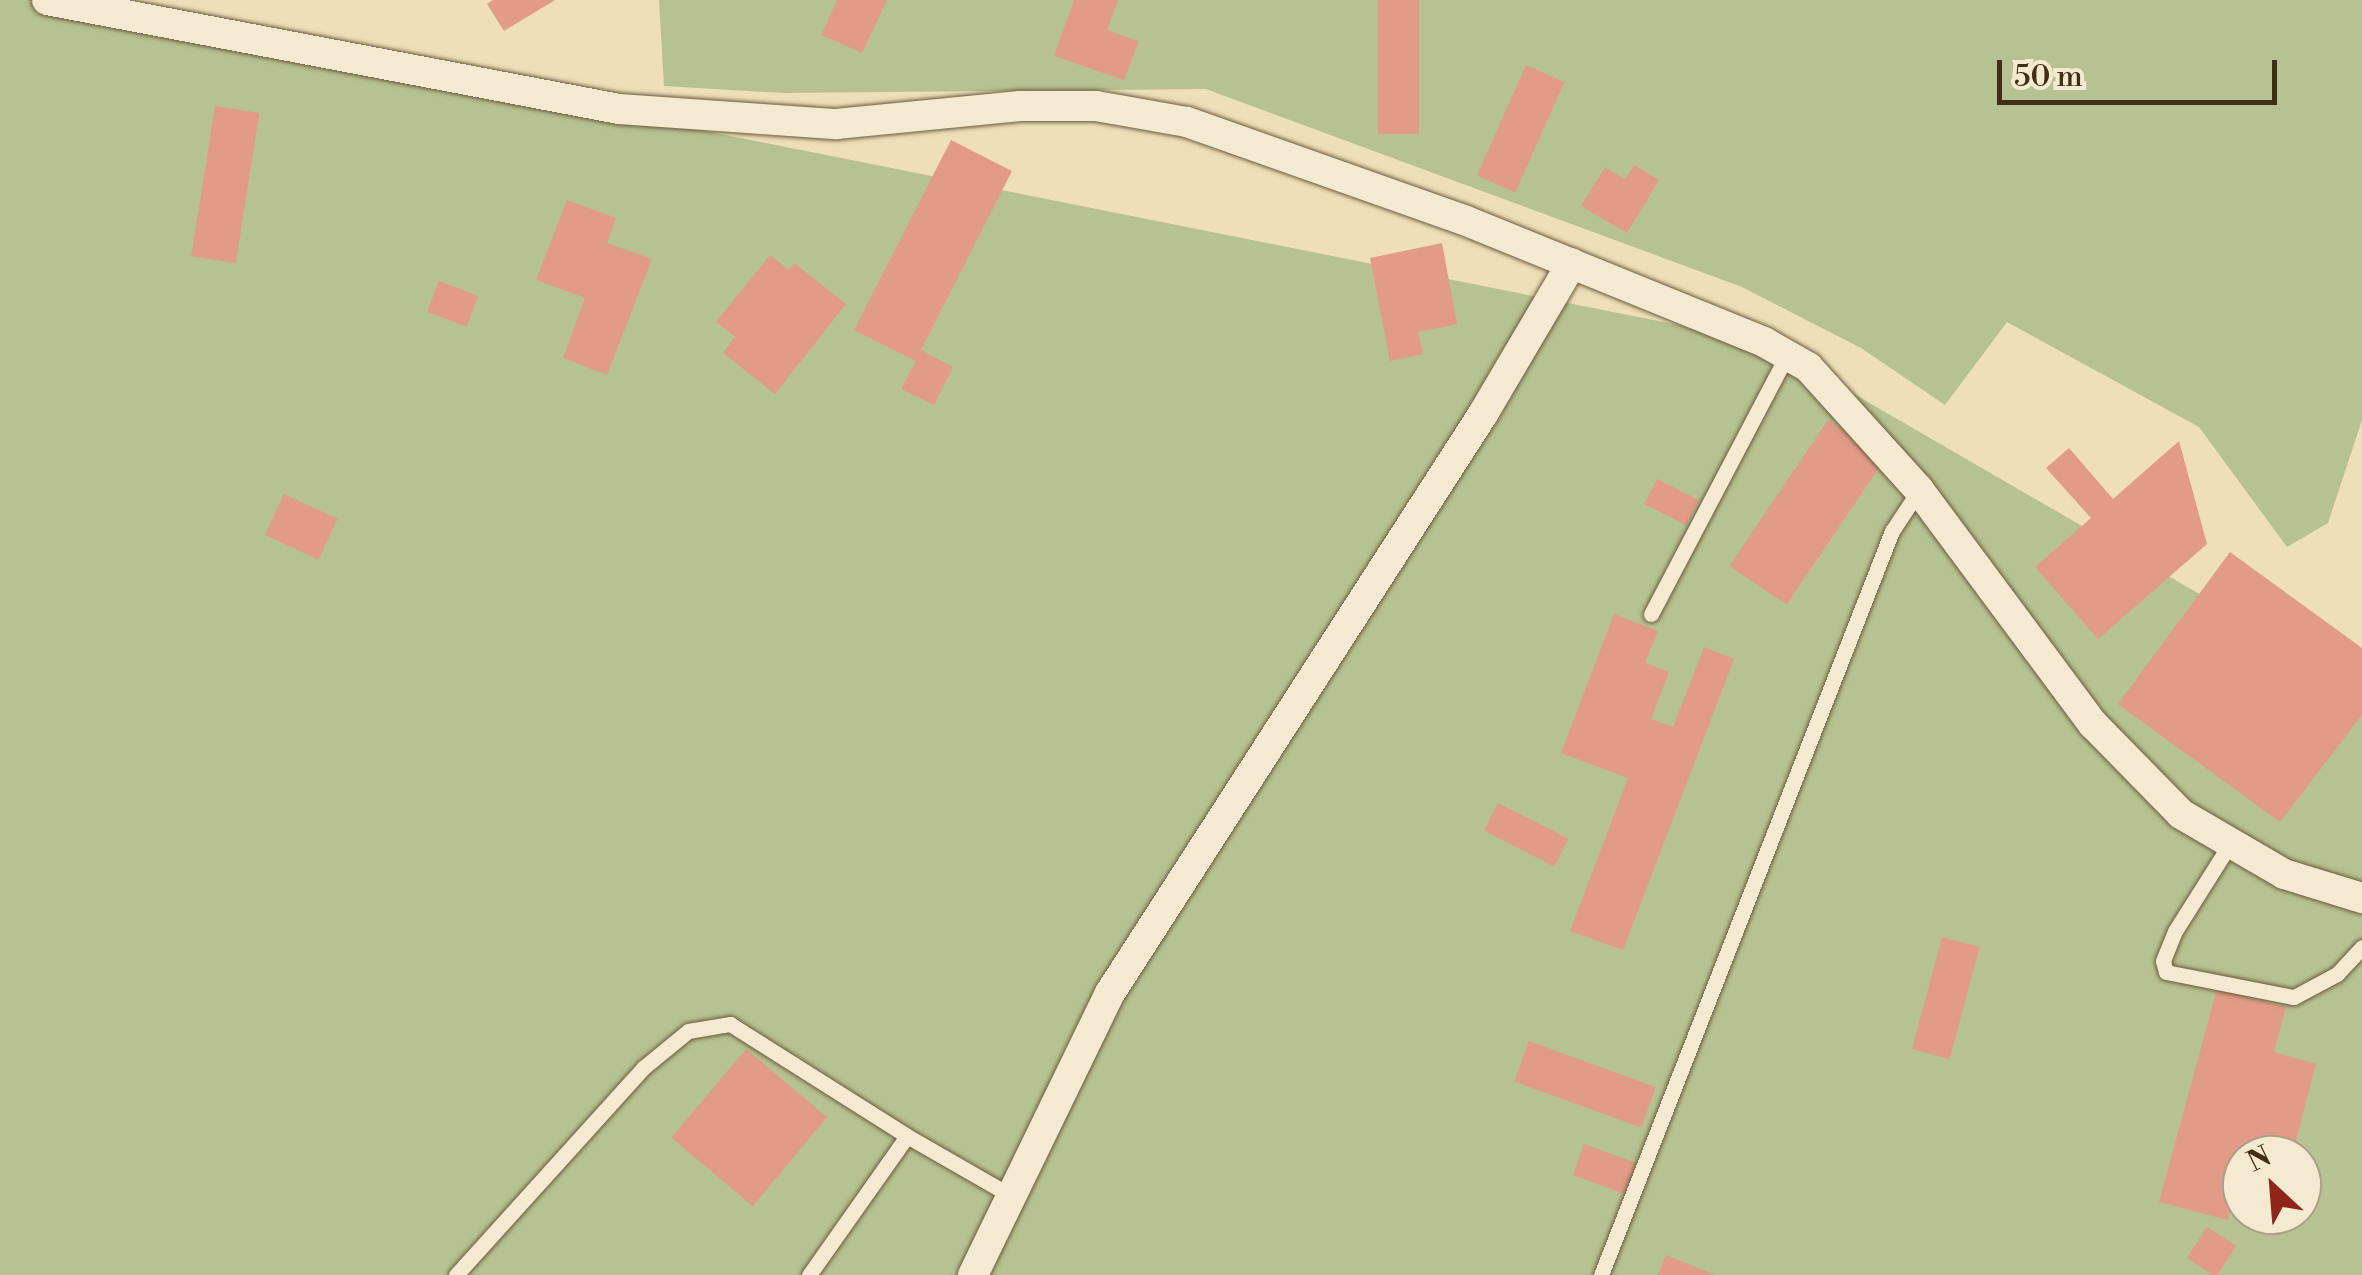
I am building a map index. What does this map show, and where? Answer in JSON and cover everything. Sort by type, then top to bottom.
[{"type":"street","points":[[47,0],[620,109],[836,124],[1020,106],[1096,106],[1187,122],[1572,262],[1787,356],[1849,408],[1919,490],[2093,724],[2181,814],[2228,847],[2284,874],[2362,898]]},
{"type":"street","points":[[972,1275],[1008,1194],[1138,946],[1290,720],[1572,262]]},
{"type":"lane","points":[[1651,614],[1787,356]]},
{"type":"lane","points":[[1601,1275],[1892,531],[1919,490]]},
{"type":"lane","points":[[2228,847],[2174,931],[2162,961],[2166,972],[2294,997],[2337,974],[2362,947]]},
{"type":"lane","points":[[456,1275],[643,1068],[688,1031],[730,1024],[907,1136],[1008,1194]]},
{"type":"lane","points":[[810,1275],[907,1136]]},
{"type":"green space","points":[[0,0],[48,0],[1764,342],[2362,688],[2362,1275],[0,1275]]},
{"type":"green space","points":[[659,0],[2362,0],[2362,420],[2328,523],[2287,547],[2199,427],[2007,322],[1945,405],[1861,348],[1742,287],[1206,89],[783,93],[664,86]]},
{"type":"building","points":[[493,0],[555,0],[504,31],[487,4]]},
{"type":"building","points":[[837,0],[887,0],[862,53],[821,35]]},
{"type":"building","points":[[1074,0],[1118,0],[1107,30],[1139,41],[1124,80],[1054,56]]},
{"type":"building","points":[[1378,0],[1419,0],[1419,134],[1378,134]]},
{"type":"building","points":[[1526,65],[1564,82],[1515,193],[1477,176]]},
{"type":"building","points":[[215,106],[259,113],[236,263],[191,256]]},
{"type":"building","points":[[951,140],[1012,171],[921,350],[953,367],[934,405],[901,389],[916,361],[854,330]]},
{"type":"building","points":[[1634,165],[1659,180],[1627,233],[1581,206],[1605,167],[1625,180]]},
{"type":"building","points":[[567,200],[616,218],[607,243],[652,259],[607,375],[563,358],[585,298],[536,280]]},
{"type":"building","points":[[1442,243],[1457,324],[1418,332],[1423,354],[1390,361],[1370,258]]},
{"type":"building","points":[[770,255],[789,270],[794,263],[846,304],[775,394],[723,353],[735,337],[716,322]]},
{"type":"building","points":[[439,281],[478,296],[466,327],[427,312]]},
{"type":"building","points":[[1828,420],[1885,459],[1787,604],[1730,566]]},
{"type":"building","points":[[2179,441],[2207,544],[2098,639],[2035,567],[2091,518],[2046,468],[2069,448],[2113,499]]},
{"type":"building","points":[[1657,479],[1699,500],[1686,525],[1644,504]]},
{"type":"building","points":[[284,494],[337,519],[318,560],[265,535]]},
{"type":"building","points":[[2230,552],[2362,648],[2362,715],[2280,822],[2118,704]]},
{"type":"building","points":[[1614,614],[1658,631],[1645,663],[1669,672],[1651,719],[1673,727],[1704,647],[1734,659],[1623,950],[1570,931],[1628,778],[1561,753]]},
{"type":"building","points":[[1498,803],[1568,839],[1554,866],[1484,831]]},
{"type":"building","points":[[1942,937],[1980,947],[1950,1059],[1912,1049]]},
{"type":"building","points":[[2217,989],[2286,1007],[2274,1052],[2316,1064],[2297,1135],[2222,1135],[2222,1218],[2159,1202]]},
{"type":"building","points":[[1529,1041],[1656,1087],[1641,1128],[1514,1081]]},
{"type":"building","points":[[746,1049],[827,1117],[753,1206],[671,1138]]},
{"type":"building","points":[[1584,1144],[1637,1163],[1625,1194],[1573,1175]]},
{"type":"building","points":[[2207,1227],[2236,1246],[2218,1275],[2187,1258]]},
{"type":"building","points":[[1666,1255],[1715,1275],[1658,1275]]}]
